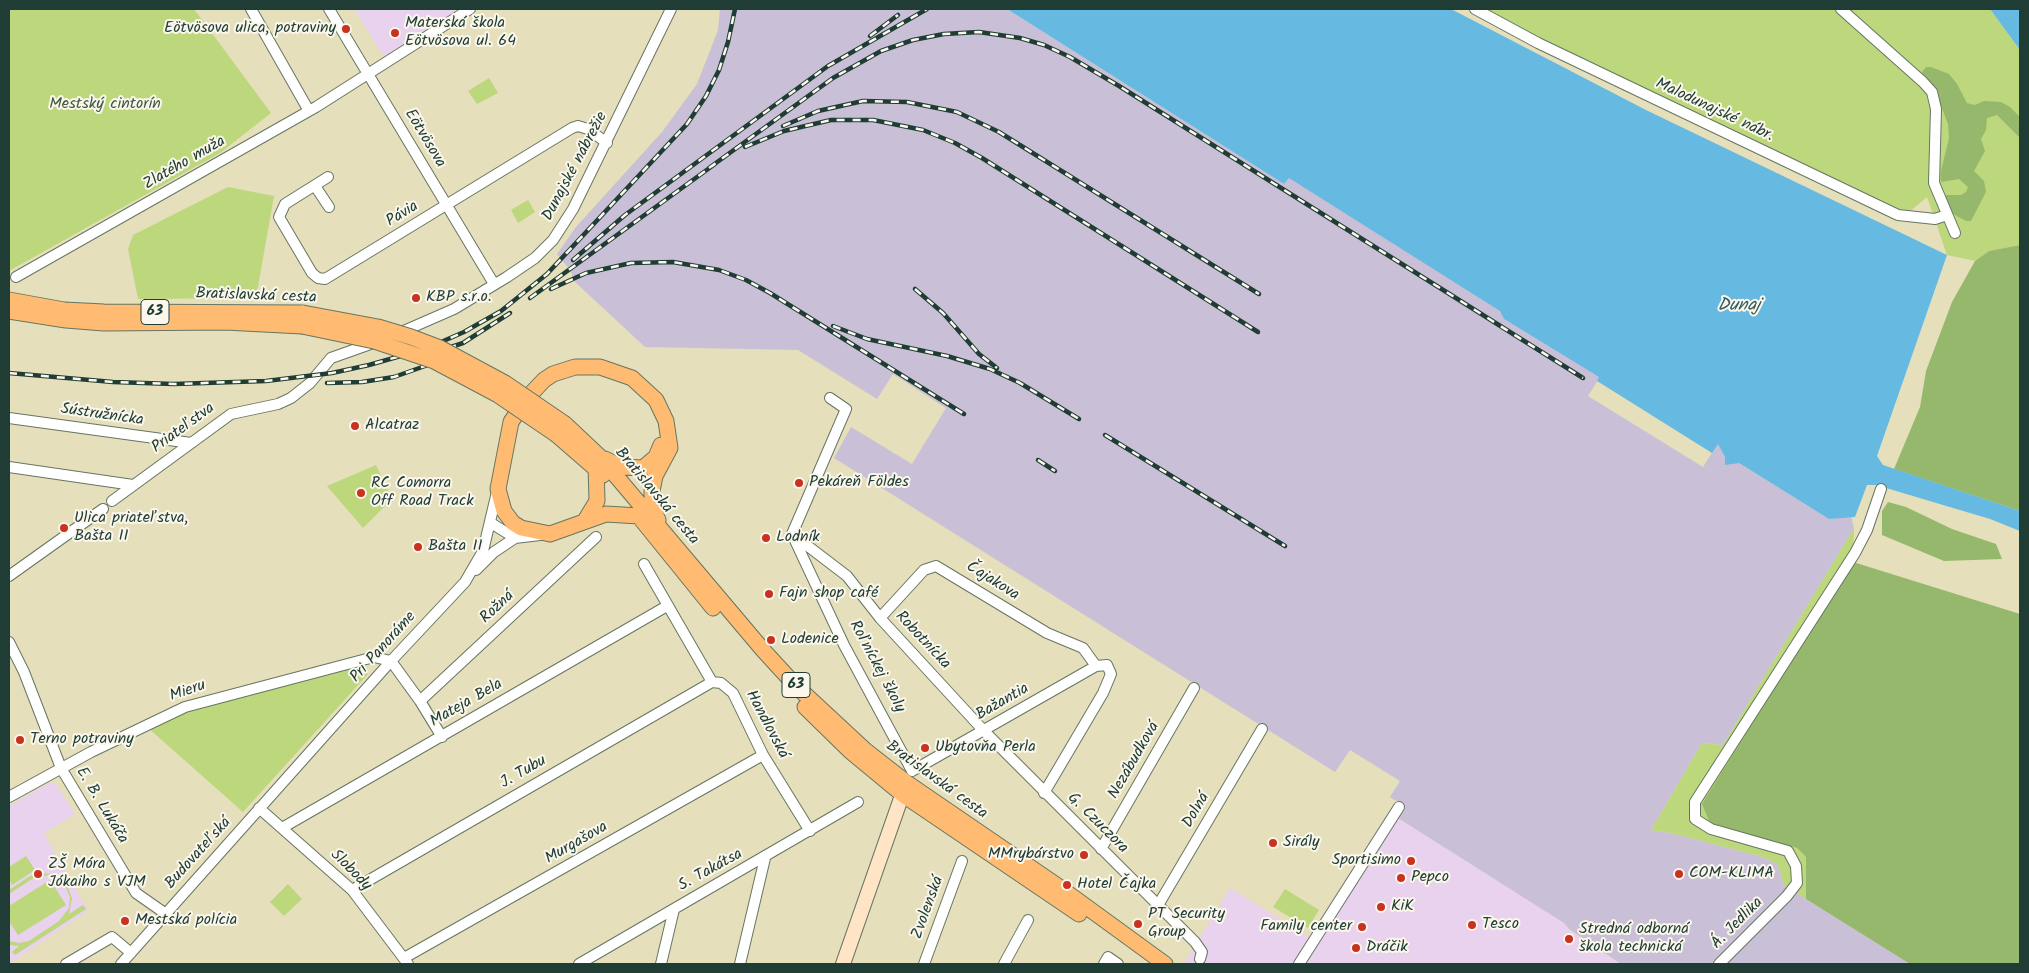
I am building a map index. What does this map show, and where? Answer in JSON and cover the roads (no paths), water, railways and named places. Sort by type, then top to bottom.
[{"type":"main road","name":"Bratislavská cesta","points":[[9,300],[64,310],[302,319],[378,327],[440,348],[505,383],[598,462],[661,528],[723,604],[796,686],[866,751],[907,783],[1157,964]]},
{"type":"main road","name":"Bratislavská cesta","points":[[9,311],[57,319],[104,323],[302,319]]},
{"type":"main road","points":[[639,516],[606,514],[586,519],[550,534],[514,530],[504,511],[498,489],[505,446],[515,413],[538,385],[560,371],[592,366],[632,378],[643,386],[660,406],[666,421],[670,448],[655,476],[652,491],[652,507],[661,528]]},
{"type":"main road","points":[[586,519],[597,501],[598,462],[620,467],[643,468],[656,457],[667,430]]},
{"type":"main road","name":"Bratislavská cesta","points":[[598,462],[713,609],[780,683],[850,751],[907,783],[1062,889],[1165,964]]},
{"type":"main road","points":[[843,964],[907,783]]},
{"type":"street","points":[[251,9],[309,111]]},
{"type":"street","name":"Eötvösova","points":[[329,9],[494,284]]},
{"type":"street","name":"Zlatého muža","points":[[16,277],[309,111],[470,9]]},
{"type":"street","name":"Dunajské nábrežie","points":[[383,340],[438,317],[524,266],[553,240],[573,209],[607,143],[671,9]]},
{"type":"street","name":"Malodunajské nábr.","points":[[1475,9],[1538,43],[1898,215],[1935,219],[1947,215]]},
{"type":"street","points":[[1841,9],[1924,82],[1932,92],[1936,109],[1934,183],[1955,233]]},
{"type":"street","name":"Pávia","points":[[328,177],[284,204],[279,216],[312,273],[321,279],[334,275],[572,128],[578,126],[588,129],[607,143]]},
{"type":"street","points":[[315,186],[329,207]]},
{"type":"street","name":"Priateľstva","points":[[112,501],[231,414],[278,404],[291,398],[310,383],[330,358],[383,340]]},
{"type":"street","points":[[792,534],[846,409],[830,398]]},
{"type":"street","name":"Sústružnícka","points":[[9,418],[190,443]]},
{"type":"street","points":[[9,467],[132,485]]},
{"type":"street","name":"Pri Panoráme","points":[[259,808],[465,582],[482,551],[491,523],[498,489]]},
{"type":"street","name":"Á. Jedlika","points":[[1719,964],[1787,896],[1797,883],[1796,866],[1788,852],[1711,829],[1695,819],[1695,802],[1855,553],[1867,530],[1881,489]]},
{"type":"street","points":[[9,576],[103,509]]},
{"type":"street","points":[[491,523],[514,530]]},
{"type":"street","points":[[491,523],[514,530]]},
{"type":"street","points":[[465,582],[514,530]]},
{"type":"street","name":"Robotnícka","points":[[792,534],[847,576],[880,618],[984,731]]},
{"type":"street","name":"Roľníckej školy","points":[[792,534],[798,552],[844,645],[907,783]]},
{"type":"street","name":"Rožná","points":[[420,701],[596,536]]},
{"type":"street","points":[[644,564],[666,606],[712,682]]},
{"type":"street","name":"Čajakova","points":[[880,618],[924,570],[936,566],[1047,633],[1083,648],[1096,666]]},
{"type":"street","name":"Mateja Bela","points":[[282,828],[666,606]]},
{"type":"street","name":"E. B. Lukáča","points":[[9,642],[24,672],[61,768],[136,893],[166,914]]},
{"type":"street","name":"Mieru","points":[[9,797],[61,768],[185,707],[374,657],[391,661]]},
{"type":"street","points":[[391,661],[420,701],[442,737]]},
{"type":"street","points":[[1044,793],[1103,693],[1111,674],[1109,667],[1103,664],[1096,666]]},
{"type":"street","name":"Bažantia","points":[[907,783],[984,731],[1096,666]]},
{"type":"street","name":"Handlovská","points":[[712,682],[721,683],[733,693],[763,755],[810,831]]},
{"type":"street","name":"J. Tubu","points":[[352,890],[712,682]]},
{"type":"street","name":"Nezábudková","points":[[1101,849],[1194,688]]},
{"type":"street","name":"Dolná","points":[[1158,907],[1262,729]]},
{"type":"street","name":"G. Czuczora","points":[[984,731],[1190,937],[1202,952],[1200,959]]},
{"type":"street","name":"Murgašova","points":[[406,961],[763,755]]},
{"type":"street","name":"S. Takátsa","points":[[579,964],[765,858],[858,802]]},
{"type":"street","name":"Slobody","points":[[259,808],[352,890],[406,961]]},
{"type":"street","name":"Budovateľská","points":[[121,964],[259,808]]},
{"type":"street","points":[[1300,964],[1399,808]]},
{"type":"street","points":[[740,964],[765,858]]},
{"type":"street","name":"Zvolenská","points":[[924,964],[962,861]]},
{"type":"street","points":[[661,964],[674,909]]},
{"type":"street","points":[[1004,964],[1028,920]]},
{"type":"street","points":[[66,964],[112,937],[131,953]]},
{"type":"street","points":[[1104,964],[1108,958],[1118,964]]},
{"type":"water","name":"Dunaj","points":[[1007,9],[1451,9],[1646,110],[1947,255],[1877,456],[1883,465],[2020,511],[2020,531],[1990,519],[1876,485],[1867,485],[1855,517],[1829,519],[1739,463],[1725,465],[1725,457],[1718,444],[1712,453],[1597,381],[1599,377],[1504,319],[1500,311],[1289,178],[1284,184]]},
{"type":"water","points":[[1990,9],[2020,9],[2020,50]]},
{"type":"railway","points":[[9,373],[113,382],[174,384],[266,381],[332,373],[369,365],[425,349],[464,332],[501,311],[547,274],[687,124],[706,96],[719,70],[728,42],[735,9]]},
{"type":"railway","points":[[573,260],[625,215],[828,66],[927,9]]},
{"type":"railway","points":[[870,36],[898,15]]},
{"type":"railway","points":[[709,168],[833,78],[881,51],[913,40],[944,34],[979,32],[1020,38],[1044,45],[1070,57],[1119,86],[1583,378]]},
{"type":"railway","points":[[783,126],[818,111],[863,101],[907,102],[957,112],[999,132],[1259,294]]},
{"type":"railway","points":[[745,147],[784,131],[831,120],[873,120],[923,130],[955,143],[982,158],[1258,332]]},
{"type":"railway","points":[[530,298],[715,164]]},
{"type":"railway","points":[[551,289],[586,273],[631,263],[673,262],[719,270],[746,280],[770,293],[964,414]]},
{"type":"railway","points":[[915,289],[943,313],[979,354],[997,368]]},
{"type":"railway","points":[[418,358],[463,343],[510,313]]},
{"type":"railway","points":[[833,326],[867,339],[947,356],[990,369],[1020,383],[1079,419]]},
{"type":"railway","points":[[327,383],[362,382],[394,377],[425,366],[452,353]]},
{"type":"railway","points":[[1105,435],[1285,546]]},
{"type":"railway","points":[[1038,460],[1055,471]]},
{"type":"place","name":"Eötvösova ulica, potraviny","points":[[346,29]]},
{"type":"place","name":"Materská škola Eötvösova ul. 64","points":[[395,33]]},
{"type":"place","name":"KBP s.r.o.","points":[[416,298]]},
{"type":"place","name":"Alcatraz","points":[[355,426]]},
{"type":"place","name":"Pekáreň Földes","points":[[799,483]]},
{"type":"place","name":"RC Comorra Off Road Track","points":[[361,493]]},
{"type":"place","name":"Ulica priateľstva, Bašta II","points":[[64,528]]},
{"type":"place","name":"Lodník","points":[[766,538]]},
{"type":"place","name":"Bašta II","points":[[418,547]]},
{"type":"place","name":"Fajn shop café","points":[[769,594]]},
{"type":"place","name":"Lodenice","points":[[771,640]]},
{"type":"place","name":"Terno potraviny","points":[[20,740]]},
{"type":"place","name":"Ubytovňa Perla","points":[[925,748]]},
{"type":"place","name":"Sirály","points":[[1273,843]]},
{"type":"place","name":"MMrybárstvo","points":[[1084,855]]},
{"type":"place","name":"Sportisimo","points":[[1411,861]]},
{"type":"place","name":"ZŠ Móra Jókaiho s VJM","points":[[38,874]]},
{"type":"place","name":"COM-KLIMA","points":[[1679,874]]},
{"type":"place","name":"Pepco","points":[[1401,878]]},
{"type":"place","name":"Hotel Čajka","points":[[1067,885]]},
{"type":"place","name":"KiK","points":[[1381,907]]},
{"type":"place","name":"Mestská polícia","points":[[125,921]]},
{"type":"place","name":"PT Security Group","points":[[1138,924]]},
{"type":"place","name":"Tesco","points":[[1472,925]]},
{"type":"place","name":"Family center","points":[[1362,927]]},
{"type":"place","name":"Stredná odborná škola technická","points":[[1569,939]]},
{"type":"place","name":"Dráčik","points":[[1356,948]]},
{"type":"park label","name":"Mestský cintorín","points":[[105,105]]}]
